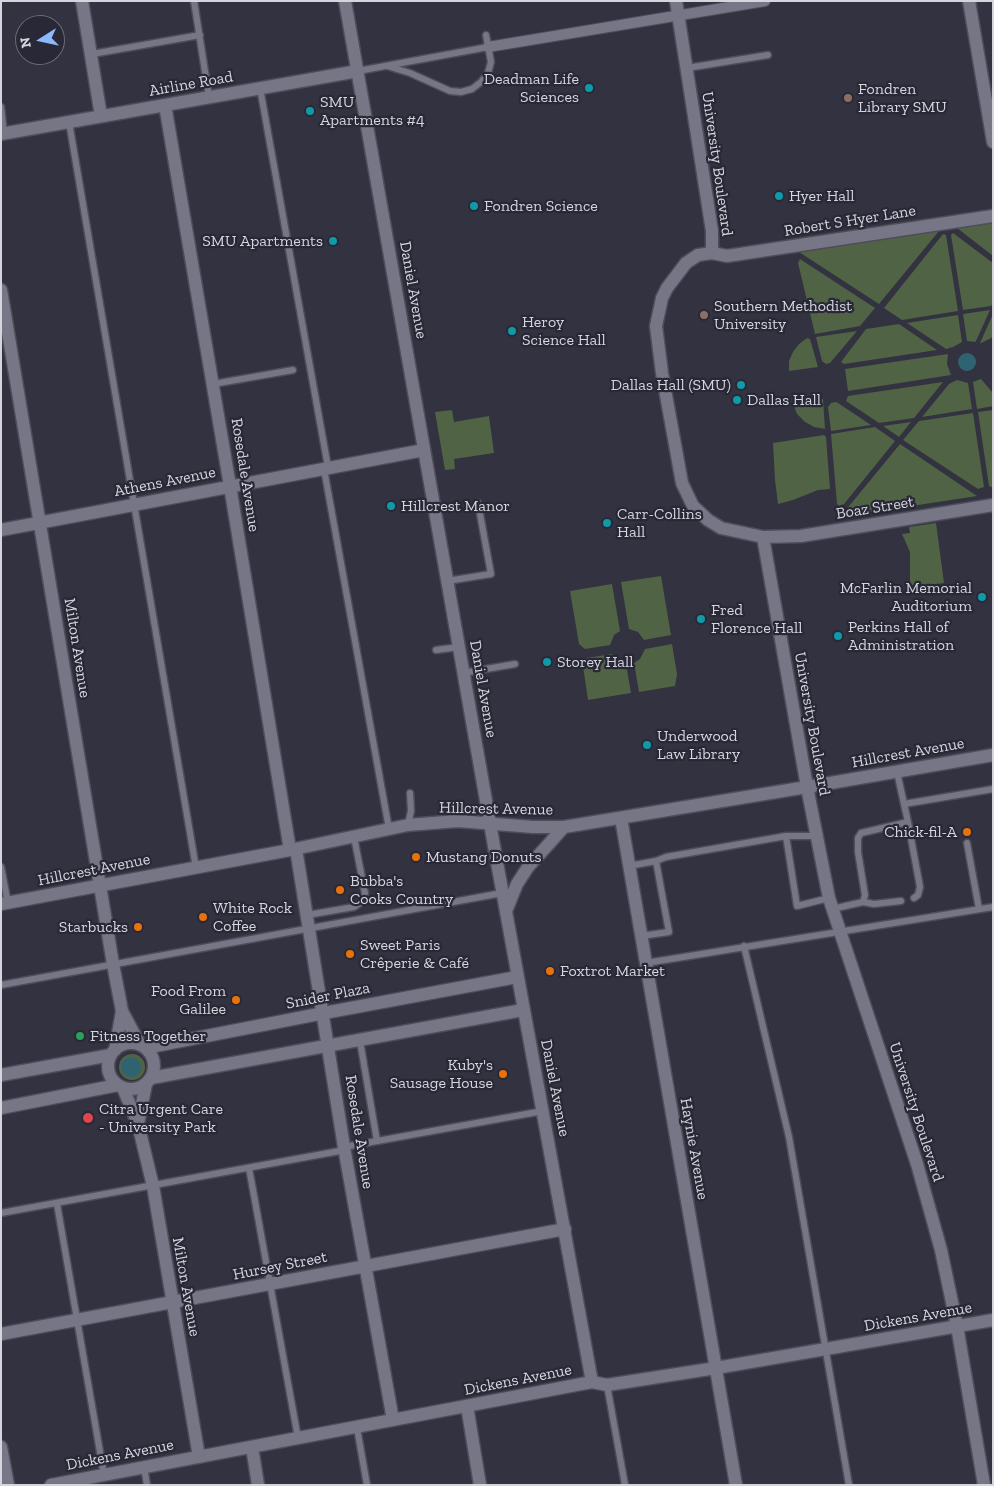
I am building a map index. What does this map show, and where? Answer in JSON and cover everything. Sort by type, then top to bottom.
[{"type":"street","points":[[82,1],[101,116]]},
{"type":"street","name":"Daniel Avenue","points":[[345,1],[517,977],[592,1382]]},
{"type":"street","name":"University Boulevard","points":[[676,1],[712,231],[712,254],[698,255],[686,263],[667,288],[658,313],[657,342],[682,483],[693,506],[708,520],[721,528],[763,537],[807,788],[831,904],[917,1164],[941,1250],[957,1326],[984,1485]]},
{"type":"street","name":"Airline Road","points":[[488,47],[765,1]]},
{"type":"street","points":[[969,1],[993,142]]},
{"type":"street","name":"Airline Road","points":[[3,134],[358,71]]},
{"type":"street","name":"Rosedale Avenue","points":[[165,105],[293,849],[324,1013],[344,1148],[392,1420]]},
{"type":"street","name":"Robert S Hyer Lane","points":[[712,254],[727,256],[993,216]]},
{"type":"street","name":"Milton Avenue","points":[[1,290],[113,964],[122,1011],[142,1046]]},
{"type":"street","name":"Athens Avenue","points":[[1,530],[326,467],[424,450]]},
{"type":"street","name":"Boaz Street","points":[[763,537],[818,534],[993,505]]},
{"type":"street","name":"Hillcrest Avenue","points":[[4,904],[196,868],[408,825],[458,821],[533,827],[564,826],[807,788],[993,755]]},
{"type":"street","name":"Haynie Avenue","points":[[621,818],[736,1485]]},
{"type":"street","points":[[506,911],[516,884],[528,867],[564,826]]},
{"type":"street","name":"Snider Plaza","points":[[142,1046],[517,977]]},
{"type":"street","points":[[1,1108],[120,1086],[135,1089],[149,1081],[523,1010]]},
{"type":"street","name":"Milton Avenue","points":[[113,1052],[122,1011]]},
{"type":"street","points":[[1,1075],[113,1052],[127,1044],[142,1046],[151,1054],[154,1070],[149,1081]]},
{"type":"street","points":[[113,1052],[108,1063],[109,1072],[112,1079],[120,1086]]},
{"type":"street","name":"Milton Avenue","points":[[138,1124],[149,1081]]},
{"type":"street","name":"Milton Avenue","points":[[120,1086],[138,1124],[153,1186],[199,1457]]},
{"type":"street","name":"Hursey Street","points":[[1,1334],[565,1229]]},
{"type":"street","name":"Dickens Avenue","points":[[51,1485],[592,1382],[608,1385],[826,1350],[993,1320]]},
{"type":"street","points":[[467,1406],[480,1485]]},
{"type":"street","points":[[1,1447],[8,1485]]},
{"type":"street","points":[[252,1447],[258,1485]]},
{"type":"lane","points":[[194,1],[209,97]]},
{"type":"lane","points":[[92,54],[200,35]]},
{"type":"lane","points":[[486,35],[488,47]]},
{"type":"lane","name":"Airline Road","points":[[358,71],[488,47],[491,62],[488,73],[476,85],[461,92],[450,91],[410,73],[387,66]]},
{"type":"lane","points":[[687,68],[768,55]]},
{"type":"lane","points":[[260,88],[389,829]]},
{"type":"lane","points":[[1,107],[3,134]]},
{"type":"lane","points":[[69,122],[196,868]]},
{"type":"lane","points":[[213,384],[293,370]]},
{"type":"lane","points":[[447,581],[491,574],[478,504]]},
{"type":"lane","points":[[436,650],[459,647]]},
{"type":"lane","points":[[463,673],[515,664]]},
{"type":"lane","points":[[898,772],[920,887],[918,895],[914,898]]},
{"type":"lane","points":[[904,804],[993,790]]},
{"type":"lane","points":[[408,825],[411,811],[410,792]]},
{"type":"lane","points":[[863,902],[865,895],[858,852],[858,838],[861,833],[908,822]]},
{"type":"lane","points":[[308,921],[354,907],[360,903],[365,893],[354,836]]},
{"type":"lane","points":[[786,836],[797,906],[863,902],[874,904],[901,901]]},
{"type":"lane","points":[[629,866],[656,862],[666,857],[786,836],[816,836]]},
{"type":"lane","points":[[967,842],[979,909]]},
{"type":"lane","points":[[641,936],[668,932],[656,862]]},
{"type":"lane","points":[[1,866],[4,904]]},
{"type":"lane","points":[[1,985],[113,964],[308,921],[502,893]]},
{"type":"lane","points":[[646,962],[993,907]]},
{"type":"lane","points":[[744,946],[789,1138],[849,1485]]},
{"type":"lane","points":[[360,1041],[377,1141]]},
{"type":"lane","points":[[1,1213],[249,1168],[377,1141],[543,1111]]},
{"type":"lane","points":[[249,1168],[298,1438]]},
{"type":"lane","points":[[56,1204],[104,1475]]},
{"type":"lane","points":[[608,1385],[625,1485]]},
{"type":"lane","points":[[357,1428],[367,1485]]},
{"type":"lane","points":[[144,1468],[147,1485]]},
{"type":"green space","points":[[993,223],[993,256],[957,228]]},
{"type":"green space","points":[[939,231],[879,304],[799,252]]},
{"type":"green space","points":[[953,233],[993,263],[993,303],[991,306],[963,310],[951,235]]},
{"type":"green space","points":[[943,234],[946,235],[958,311],[902,320],[884,308]]},
{"type":"green space","points":[[800,259],[875,308],[860,326],[815,334],[798,263]]},
{"type":"green space","points":[[990,310],[976,341],[967,341],[963,314]]},
{"type":"green space","points":[[993,314],[993,337],[980,343]]},
{"type":"green space","points":[[958,315],[962,342],[946,349],[907,323]]},
{"type":"green space","points":[[899,324],[937,350],[844,364],[841,362],[866,329]]},
{"type":"green space","points":[[857,331],[830,363],[826,364],[822,361],[816,337]]},
{"type":"green space","points":[[807,338],[810,339],[818,367],[789,371],[789,361],[793,352]]},
{"type":"green space","points":[[948,354],[947,364],[951,375],[848,391],[845,369]]},
{"type":"green space","points":[[981,379],[993,393],[993,406],[977,409],[973,382]]},
{"type":"green space","points":[[957,380],[968,383],[972,409],[922,417],[949,384]]},
{"type":"green space","points":[[943,382],[914,418],[879,423],[846,401],[848,396]]},
{"type":"green space","points":[[823,399],[825,429],[814,427],[805,422],[797,414],[793,404]]},
{"type":"green space","points":[[836,402],[871,425],[831,431],[828,407],[831,403]]},
{"type":"green space","points":[[452,410],[454,422],[489,416],[494,453],[454,459],[455,469],[445,470],[435,412]]},
{"type":"green space","points":[[993,410],[993,487],[991,487],[989,486],[978,412]]},
{"type":"green space","points":[[973,413],[984,487],[978,489],[903,440],[919,421]]},
{"type":"green space","points":[[911,422],[899,437],[883,426]]},
{"type":"green space","points":[[875,427],[895,441],[844,504],[839,506],[837,504],[831,434]]},
{"type":"green space","points":[[824,435],[826,437],[830,489],[818,490],[778,504],[773,443]]},
{"type":"green space","points":[[900,444],[977,496],[846,516],[845,511]]},
{"type":"green space","points":[[936,523],[944,583],[915,587],[910,584],[910,552],[902,534],[910,533],[909,527]]},
{"type":"green space","points":[[661,576],[671,635],[644,640],[638,632],[629,629],[621,582]]},
{"type":"green space","points":[[612,584],[620,631],[614,635],[610,645],[585,649],[579,644],[570,591]]},
{"type":"green space","points":[[672,644],[677,674],[675,686],[639,692],[634,663],[640,659],[645,649]]},
{"type":"green space","points":[[612,654],[617,661],[626,664],[631,693],[588,700],[583,666],[587,658]]},
{"type":"green space","points":[[132,1054],[141,1058],[145,1067],[141,1076],[132,1080],[123,1076],[119,1067],[123,1058]]},
{"type":"water","points":[[963,353],[971,353],[976,358],[974,369],[963,371],[958,366],[958,358]]},
{"type":"water","points":[[131,1057],[138,1060],[141,1067],[138,1074],[131,1077],[124,1074],[121,1067],[124,1060]]},
{"type":"place","name":"Deadman Life Sciences","points":[[589,88]]},
{"type":"place","name":"Fondren Library SMU","points":[[848,98]]},
{"type":"place","name":"SMU Apartments #4","points":[[310,111]]},
{"type":"place","name":"Hyer Hall","points":[[779,196]]},
{"type":"place","name":"Fondren Science","points":[[474,206]]},
{"type":"place","name":"SMU Apartments","points":[[333,241]]},
{"type":"place","name":"Southern Methodist University","points":[[704,315]]},
{"type":"place","name":"Heroy Science Hall","points":[[512,331]]},
{"type":"place","name":"Dallas Hall (SMU)","points":[[741,385]]},
{"type":"place","name":"Dallas Hall","points":[[737,400]]},
{"type":"place","name":"Hillcrest Manor","points":[[391,506]]},
{"type":"place","name":"Carr-Collins Hall","points":[[607,523]]},
{"type":"place","name":"McFarlin Memorial Auditorium","points":[[982,597]]},
{"type":"place","name":"Fred Florence Hall","points":[[701,619]]},
{"type":"place","name":"Perkins Hall of Administration","points":[[838,636]]},
{"type":"place","name":"Storey Hall","points":[[547,662]]},
{"type":"place","name":"Underwood Law Library","points":[[647,745]]},
{"type":"place","name":"Chick-fil-A","points":[[967,832]]},
{"type":"place","name":"Mustang Donuts","points":[[416,857]]},
{"type":"place","name":"Bubba's Cooks Country","points":[[340,890]]},
{"type":"place","name":"White Rock Coffee","points":[[203,917]]},
{"type":"place","name":"Starbucks","points":[[138,927]]},
{"type":"place","name":"Sweet Paris Crêperie & Café","points":[[350,954]]},
{"type":"place","name":"Foxtrot Market","points":[[550,971]]},
{"type":"place","name":"Food From Galilee","points":[[236,1000]]},
{"type":"place","name":"Fitness Together","points":[[80,1036]]},
{"type":"place","name":"Kuby's Sausage House","points":[[503,1074]]},
{"type":"place","name":"Citra Urgent Care - University Park","points":[[88,1118]]}]
